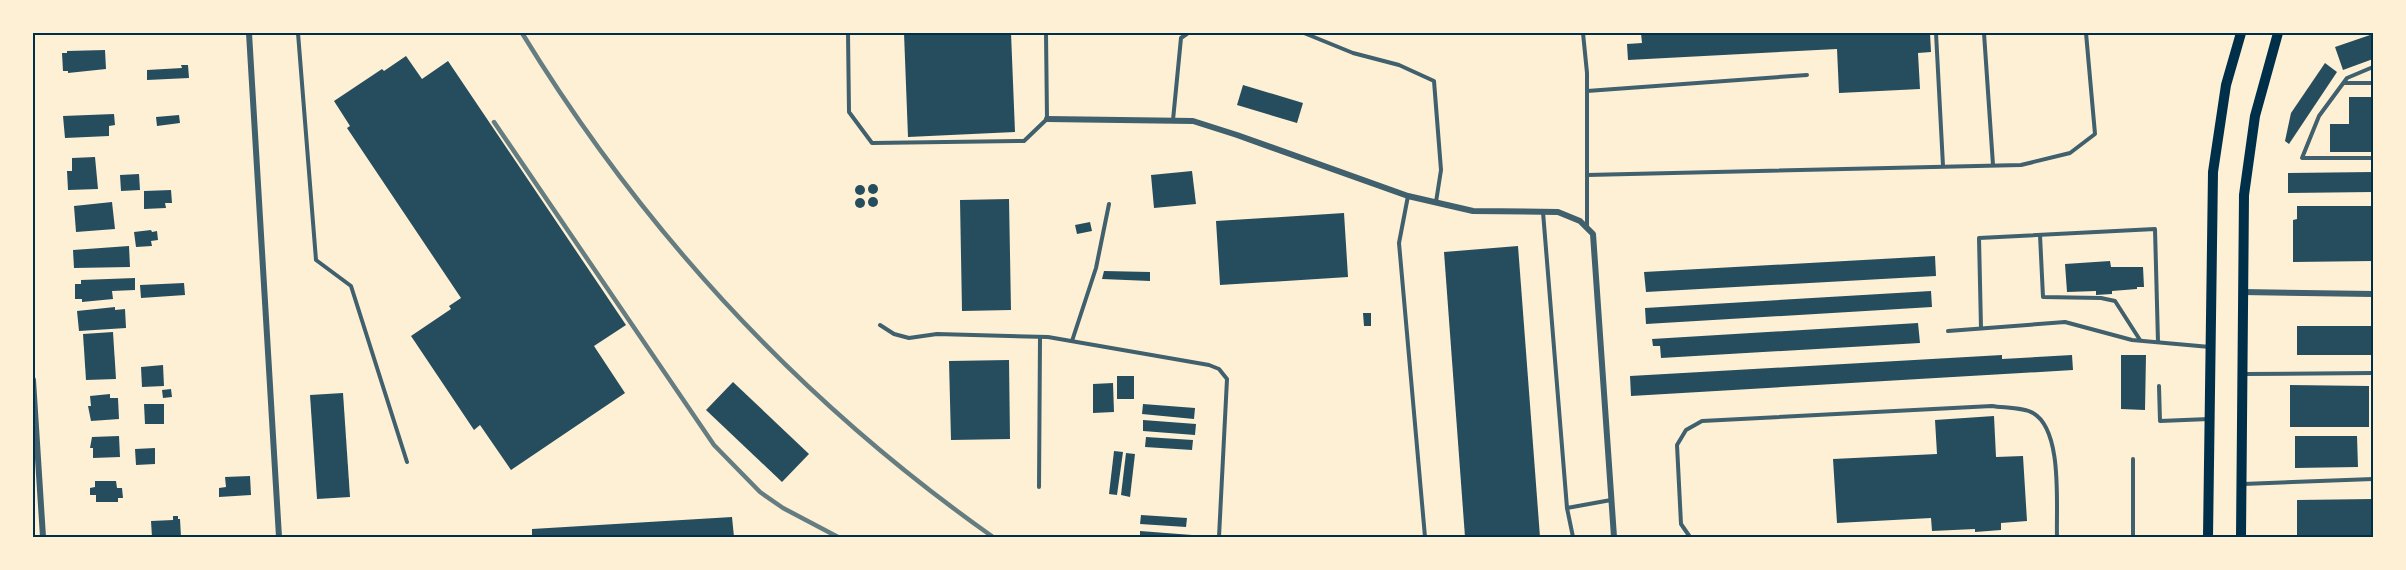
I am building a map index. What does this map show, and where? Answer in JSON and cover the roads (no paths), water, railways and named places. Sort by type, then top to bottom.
[{"type":"main road","points":[[2208,537],[2212,172],[2226,86],[2241,33]]},
{"type":"main road","points":[[2241,537],[2244,195],[2258,105],[2278,33]]},
{"type":"street","points":[[249,33],[279,537]]},
{"type":"street","points":[[1047,119],[1193,121],[1408,196],[1473,211],[1558,212],[1580,221],[1593,234],[1614,537]]},
{"type":"street","points":[[2242,292],[2373,294]]},
{"type":"street","points":[[33,380],[44,537]]},
{"type":"lane","points":[[298,33],[316,260],[351,286],[407,462]]},
{"type":"lane","points":[[848,33],[849,112],[872,143],[1024,141],[1047,119],[1046,33]]},
{"type":"lane","points":[[1173,121],[1181,38],[1188,33]]},
{"type":"lane","points":[[1304,33],[1353,53],[1399,64],[1434,81],[1441,171],[1436,202]]},
{"type":"lane","points":[[1583,33],[1587,91],[1587,228]]},
{"type":"lane","points":[[1936,33],[1942,166]]},
{"type":"lane","points":[[1984,33],[1994,165]]},
{"type":"lane","points":[[1587,175],[2021,165],[2070,153],[2095,134],[2086,33]]},
{"type":"lane","points":[[2373,67],[2347,78],[2319,116],[2302,158],[2373,158]]},
{"type":"lane","points":[[1587,91],[1807,75]]},
{"type":"lane","points":[[2344,83],[2373,83]]},
{"type":"lane","points":[[1408,196],[1399,243],[1425,537]]},
{"type":"lane","points":[[1072,341],[1096,268],[1109,204]]},
{"type":"lane","points":[[1543,212],[1567,508],[1574,537]]},
{"type":"lane","points":[[1982,328],[1979,238],[2155,229],[2158,342]]},
{"type":"lane","points":[[2040,235],[2043,297],[2101,298],[2115,301],[2140,340]]},
{"type":"lane","points":[[1948,331],[2065,322],[2140,340],[2211,347]]},
{"type":"lane","points":[[880,326],[894,334],[909,338],[937,334],[1040,337],[1072,341],[1209,365],[1224,374],[1227,379],[1219,537]]},
{"type":"lane","points":[[1039,487],[1040,337]]},
{"type":"lane","points":[[2242,374],[2373,373]]},
{"type":"lane","points":[[2159,386],[2160,421],[2210,419]]},
{"type":"lane","points":[[1690,537],[1681,524],[1677,444],[1686,430],[1702,421],[1992,406],[2032,412],[2048,427],[2054,446],[2057,537]]},
{"type":"lane","points":[[2133,459],[2133,537]]},
{"type":"lane","points":[[2243,484],[2373,479]]},
{"type":"lane","points":[[1567,508],[1612,500]]},
{"type":"railway","points":[[522,33],[570,107],[620,177],[674,245],[731,309],[792,371],[855,429],[922,485],[993,537]]},
{"type":"railway","points":[[494,122],[714,445],[760,492],[783,508],[838,537]]}]
